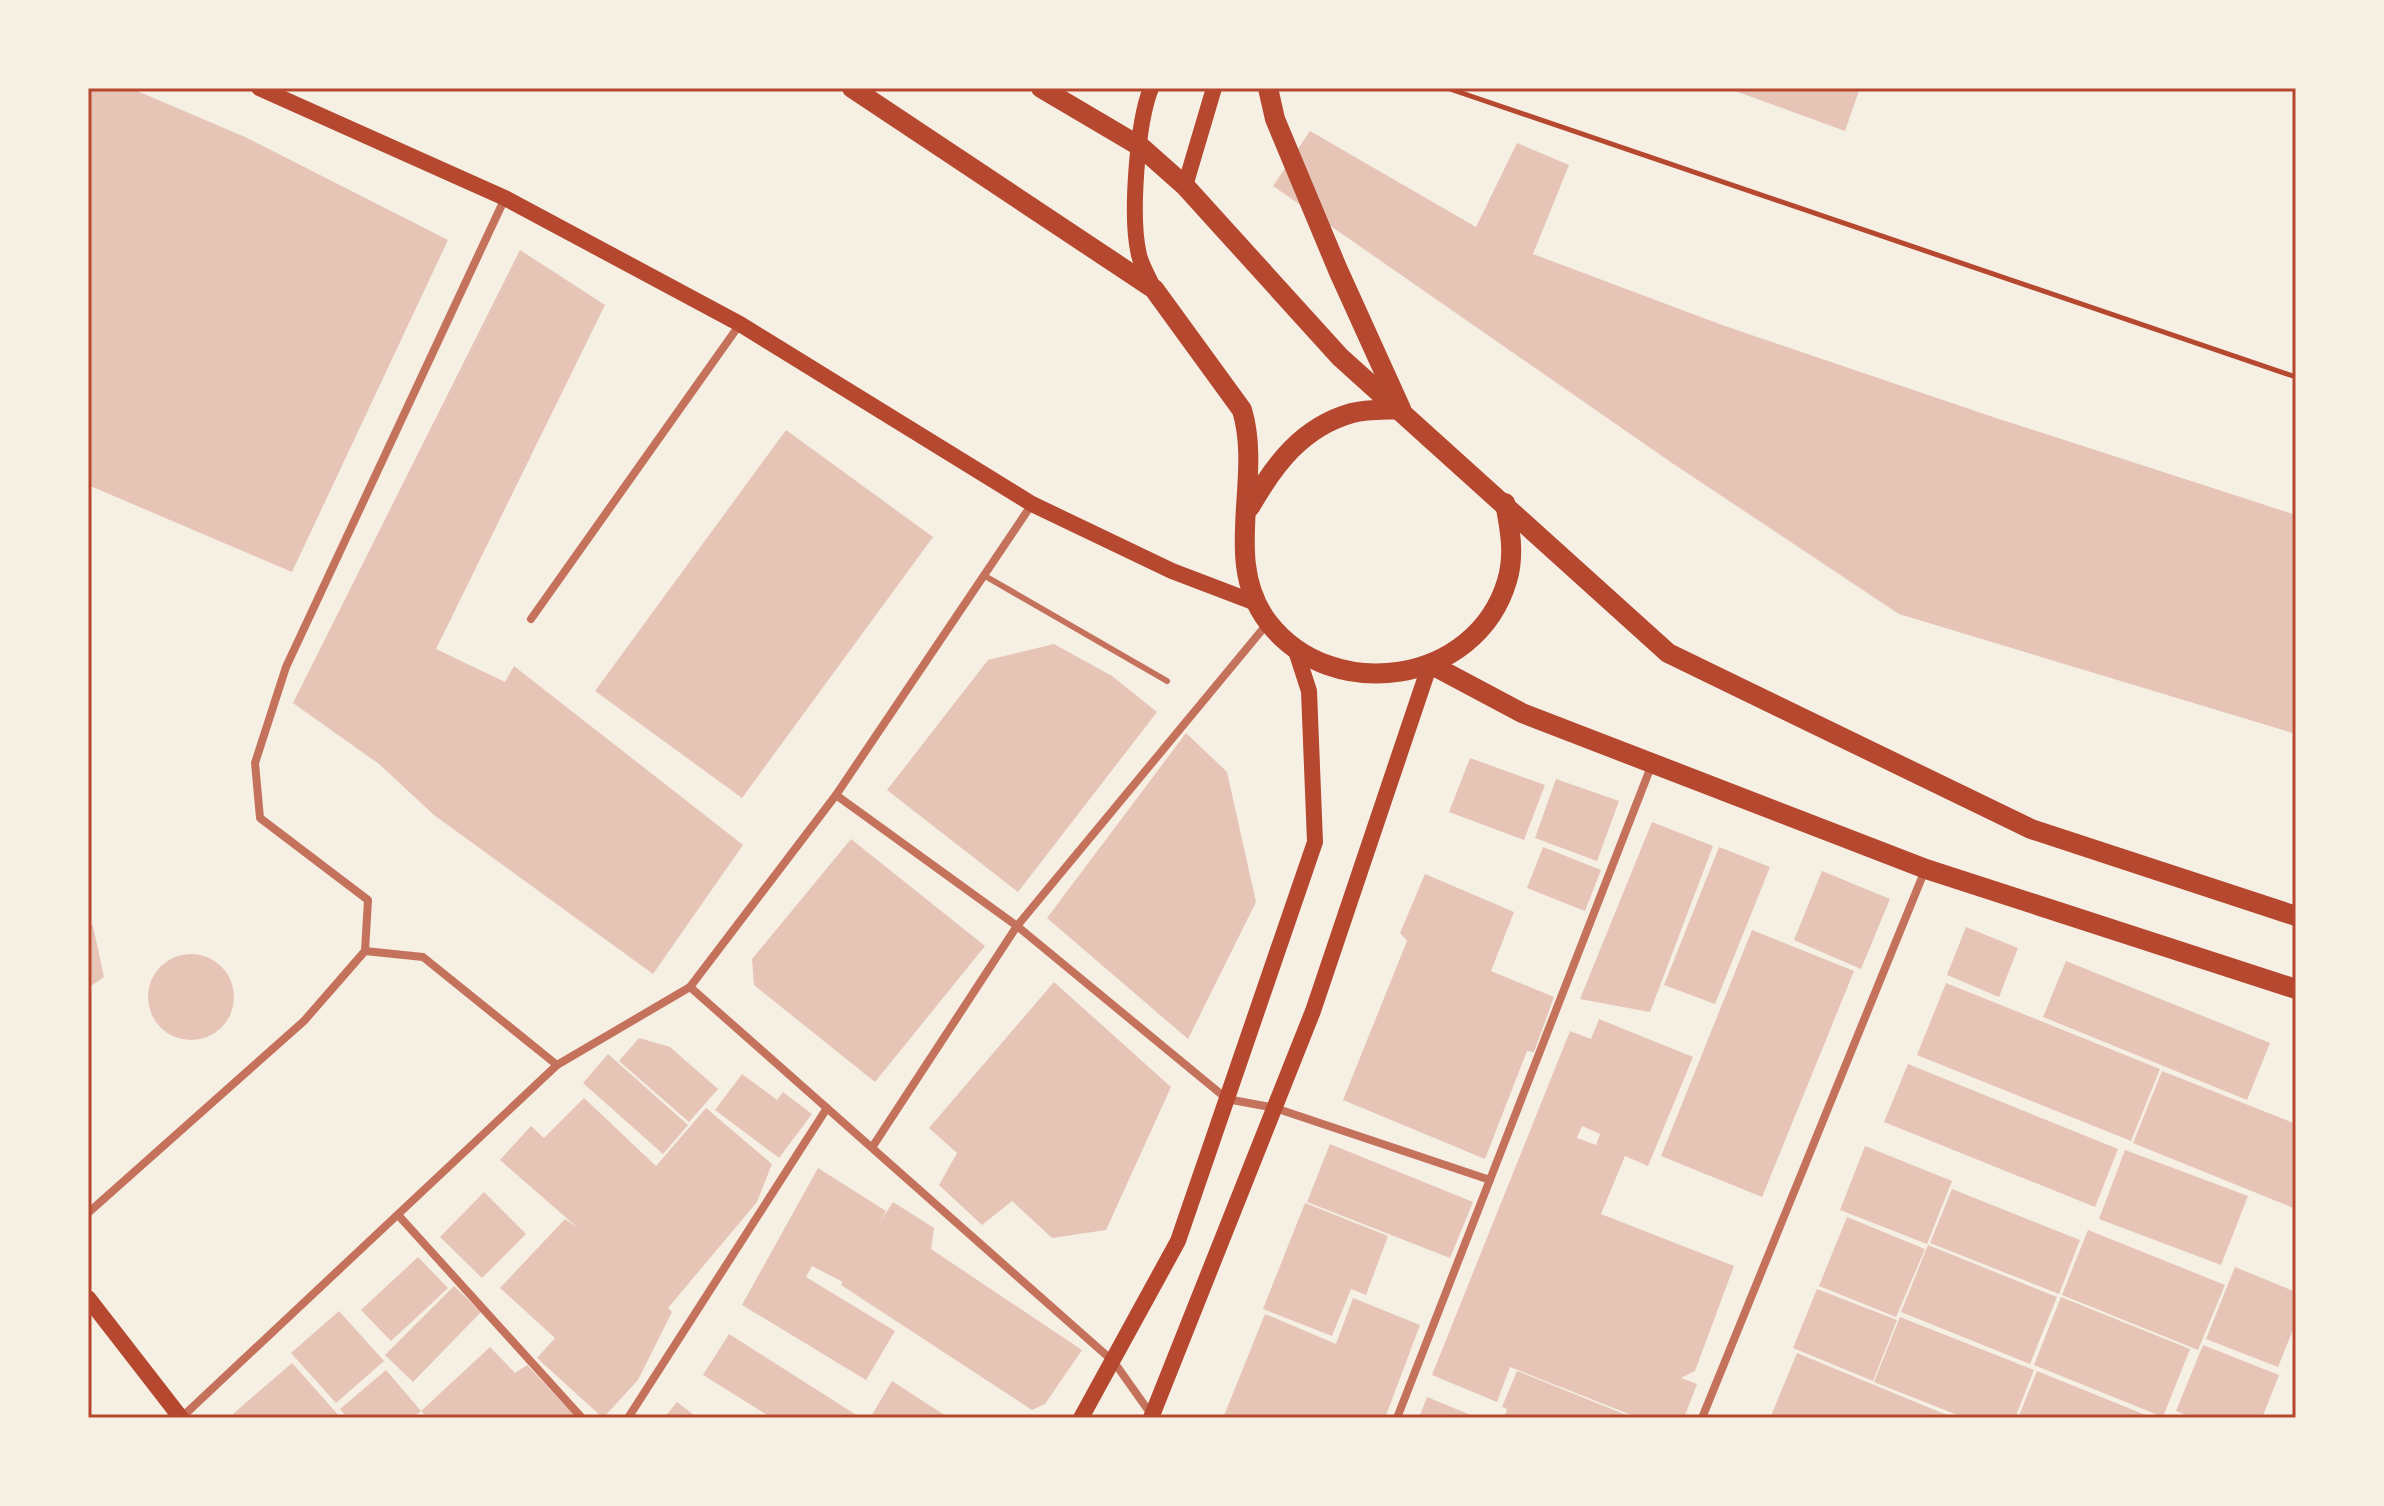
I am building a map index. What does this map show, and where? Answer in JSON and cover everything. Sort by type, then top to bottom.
[{"type":"main road","points":[[259,88],[505,198],[740,324],[1032,504],[1172,571],[1256,603]]},
{"type":"main road","points":[[852,88],[1154,289]]},
{"type":"main road","points":[[1041,88],[1141,147],[1185,186],[1340,357],[1668,653],[2031,829],[2296,916]]},
{"type":"main road","points":[[1151,88],[1141,147],[1135,224],[1140,256],[1154,289],[1242,410],[1250,445],[1243,557],[1256,603],[1268,623],[1296,651],[1339,672],[1385,676],[1430,664],[1465,646],[1491,617],[1507,581],[1512,542],[1505,503]]},
{"type":"main road","points":[[1185,186],[1214,88]]},
{"type":"main road","points":[[1268,88],[1275,119],[1401,409]]},
{"type":"main road","points":[[1248,511],[1272,468],[1307,433],[1352,413],[1401,409]]},
{"type":"main road","points":[[1081,1418],[1178,1241],[1315,842],[1309,691],[1296,651]]},
{"type":"main road","points":[[1430,664],[1522,713],[1926,869],[2296,989]]},
{"type":"main road","points":[[1152,1418],[1313,1011],[1430,664]]},
{"type":"main road","points":[[88,1298],[181,1418]]},
{"type":"street","points":[[88,1213],[304,1021],[365,951],[368,900],[260,818],[255,763],[286,667],[505,198]]},
{"type":"street","points":[[531,619],[740,324]]},
{"type":"street","points":[[181,1418],[557,1065],[690,987],[836,795],[1032,504]]},
{"type":"street","points":[[873,1146],[1017,926],[1268,623]]},
{"type":"street","points":[[1397,1418],[1652,764]]},
{"type":"street","points":[[836,795],[1017,926],[1227,1099],[1275,1108],[1490,1180]]},
{"type":"street","points":[[1702,1418],[1926,869]]},
{"type":"street","points":[[365,951],[423,957],[557,1065]]},
{"type":"street","points":[[690,987],[1114,1362],[1152,1418]]},
{"type":"street","points":[[628,1418],[827,1108]]},
{"type":"street","points":[[399,1216],[582,1418]]},
{"type":"lane","points":[[985,576],[1167,681]]},
{"type":"path","points":[[1447,88],[2296,377]]},
{"type":"building","points":[[88,88],[130,88],[245,137],[448,240],[292,572],[88,485]]},
{"type":"building","points":[[1727,88],[1860,88],[1845,131]]},
{"type":"building","points":[[1310,131],[1476,227],[1517,143],[1569,165],[1533,254],[1722,325],[2296,515],[2296,734],[1899,614],[1672,463],[1273,186]]},
{"type":"building","points":[[520,250],[605,305],[436,649],[505,682],[514,666],[743,845],[653,974],[434,815],[379,764],[293,703]]},
{"type":"building","points":[[786,430],[933,537],[742,798],[595,691]]},
{"type":"building","points":[[1054,644],[1112,676],[1157,712],[1018,892],[887,790],[988,660]]},
{"type":"building","points":[[1186,733],[1227,772],[1256,902],[1188,1039],[1047,918]]},
{"type":"building","points":[[1470,758],[1545,785],[1524,840],[1449,812]]},
{"type":"building","points":[[1556,779],[1619,801],[1597,861],[1535,838]]},
{"type":"building","points":[[1652,822],[1713,846],[1650,1012],[1580,999]]},
{"type":"building","points":[[851,839],[985,946],[875,1082],[754,985],[752,959]]},
{"type":"building","points":[[1543,847],[1601,870],[1585,911],[1527,888]]},
{"type":"building","points":[[1719,847],[1770,867],[1715,1004],[1664,985]]},
{"type":"building","points":[[1822,871],[1890,899],[1861,969],[1794,940]]},
{"type":"building","points":[[1425,874],[1514,912],[1491,971],[1554,997],[1534,1052],[1527,1051],[1485,1159],[1343,1100],[1407,941],[1400,933]]},
{"type":"building","points":[[88,920],[93,926],[104,977],[88,988]]},
{"type":"building","points":[[1966,927],[2018,948],[1999,997],[1947,975]]},
{"type":"building","points":[[1752,930],[1854,971],[1762,1197],[1661,1156]]},
{"type":"building","points":[[191,954],[208,957],[222,966],[231,980],[234,997],[231,1014],[222,1028],[208,1037],[191,1040],[174,1037],[160,1028],[151,1014],[148,997],[151,980],[160,966],[174,957]]},
{"type":"building","points":[[2066,961],[2270,1043],[2247,1100],[2043,1017]]},
{"type":"building","points":[[1054,982],[1171,1087],[1106,1230],[1052,1238],[1012,1201],[982,1225],[939,1185],[957,1153],[929,1128]]},
{"type":"building","points":[[1946,983],[2160,1069],[2131,1141],[1917,1055]]},
{"type":"building","points":[[1599,1019],[1693,1057],[1648,1166],[1625,1156],[1601,1214],[1734,1266],[1695,1371],[1681,1378],[1697,1384],[1684,1418],[1639,1418],[1510,1367],[1497,1402],[1432,1375],[1570,1031],[1591,1039]],"holes":[[[1582,1126],[1600,1134],[1596,1145],[1577,1138]]]},
{"type":"building","points":[[639,1038],[670,1047],[718,1089],[689,1122],[619,1061]]},
{"type":"building","points":[[608,1054],[688,1125],[663,1154],[583,1083]]},
{"type":"building","points":[[1908,1064],[2118,1149],[2095,1207],[1884,1122]]},
{"type":"building","points":[[2162,1071],[2296,1124],[2296,1209],[2133,1143]]},
{"type":"building","points":[[742,1074],[777,1100],[783,1092],[812,1114],[779,1158],[715,1110]]},
{"type":"building","points":[[584,1098],[656,1166],[706,1108],[772,1164],[757,1202],[668,1308],[672,1312],[638,1380],[603,1418],[537,1358],[555,1338],[500,1288],[565,1219],[578,1228],[500,1160],[531,1126],[544,1138]]},
{"type":"building","points":[[1330,1144],[1473,1202],[1450,1258],[1307,1202]]},
{"type":"building","points":[[1865,1146],[1952,1181],[1927,1244],[1840,1210]]},
{"type":"building","points":[[2125,1150],[2248,1196],[2221,1265],[2099,1219]]},
{"type":"building","points":[[818,1168],[886,1211],[880,1222],[893,1202],[934,1228],[931,1249],[1082,1350],[1045,1404],[1032,1410],[841,1285],[843,1282],[812,1266],[806,1277],[895,1331],[866,1380],[742,1305]]},
{"type":"building","points":[[1952,1189],[2080,1240],[2059,1294],[1930,1243]]},
{"type":"building","points":[[484,1192],[526,1234],[482,1278],[440,1237]]},
{"type":"building","points":[[1305,1203],[1388,1236],[1366,1295],[1351,1289],[1332,1336],[1263,1309]]},
{"type":"building","points":[[1847,1217],[1925,1249],[1896,1317],[1819,1286]]},
{"type":"building","points":[[2088,1230],[2225,1285],[2198,1350],[2062,1295]]},
{"type":"building","points":[[1928,1245],[2057,1297],[2030,1364],[1901,1312]]},
{"type":"building","points":[[418,1257],[448,1288],[391,1341],[361,1310]]},
{"type":"building","points":[[2235,1267],[2296,1292],[2296,1322],[2278,1367],[2206,1339]]},
{"type":"building","points":[[454,1286],[481,1312],[413,1382],[385,1355]]},
{"type":"building","points":[[1817,1289],[1897,1320],[1873,1381],[1793,1348]]},
{"type":"building","points":[[2061,1297],[2190,1349],[2163,1417],[2034,1365]]},
{"type":"building","points":[[1353,1298],[1420,1325],[1385,1418],[1223,1418],[1265,1314],[1336,1344]]},
{"type":"building","points":[[339,1311],[384,1361],[336,1403],[291,1353]]},
{"type":"building","points":[[1900,1317],[2034,1370],[2015,1418],[1965,1418],[1874,1382]]},
{"type":"building","points":[[729,1334],[861,1418],[772,1418],[703,1375]]},
{"type":"building","points":[[2203,1345],[2279,1375],[2262,1418],[2193,1418],[2176,1411]]},
{"type":"building","points":[[490,1347],[515,1373],[527,1365],[577,1418],[428,1418],[421,1411]]},
{"type":"building","points":[[1797,1353],[1954,1418],[1770,1418]]},
{"type":"building","points":[[292,1363],[341,1418],[236,1418],[233,1414]]},
{"type":"building","points":[[386,1370],[421,1411],[413,1418],[347,1418],[340,1409]]},
{"type":"building","points":[[1517,1371],[1634,1418],[1504,1418],[1507,1409],[1502,1407]]},
{"type":"building","points":[[2037,1371],[2153,1418],[2018,1418]]},
{"type":"building","points":[[892,1381],[949,1418],[870,1418]]},
{"type":"building","points":[[1427,1397],[1478,1418],[1419,1418]]},
{"type":"building","points":[[677,1402],[698,1418],[664,1418]]}]
